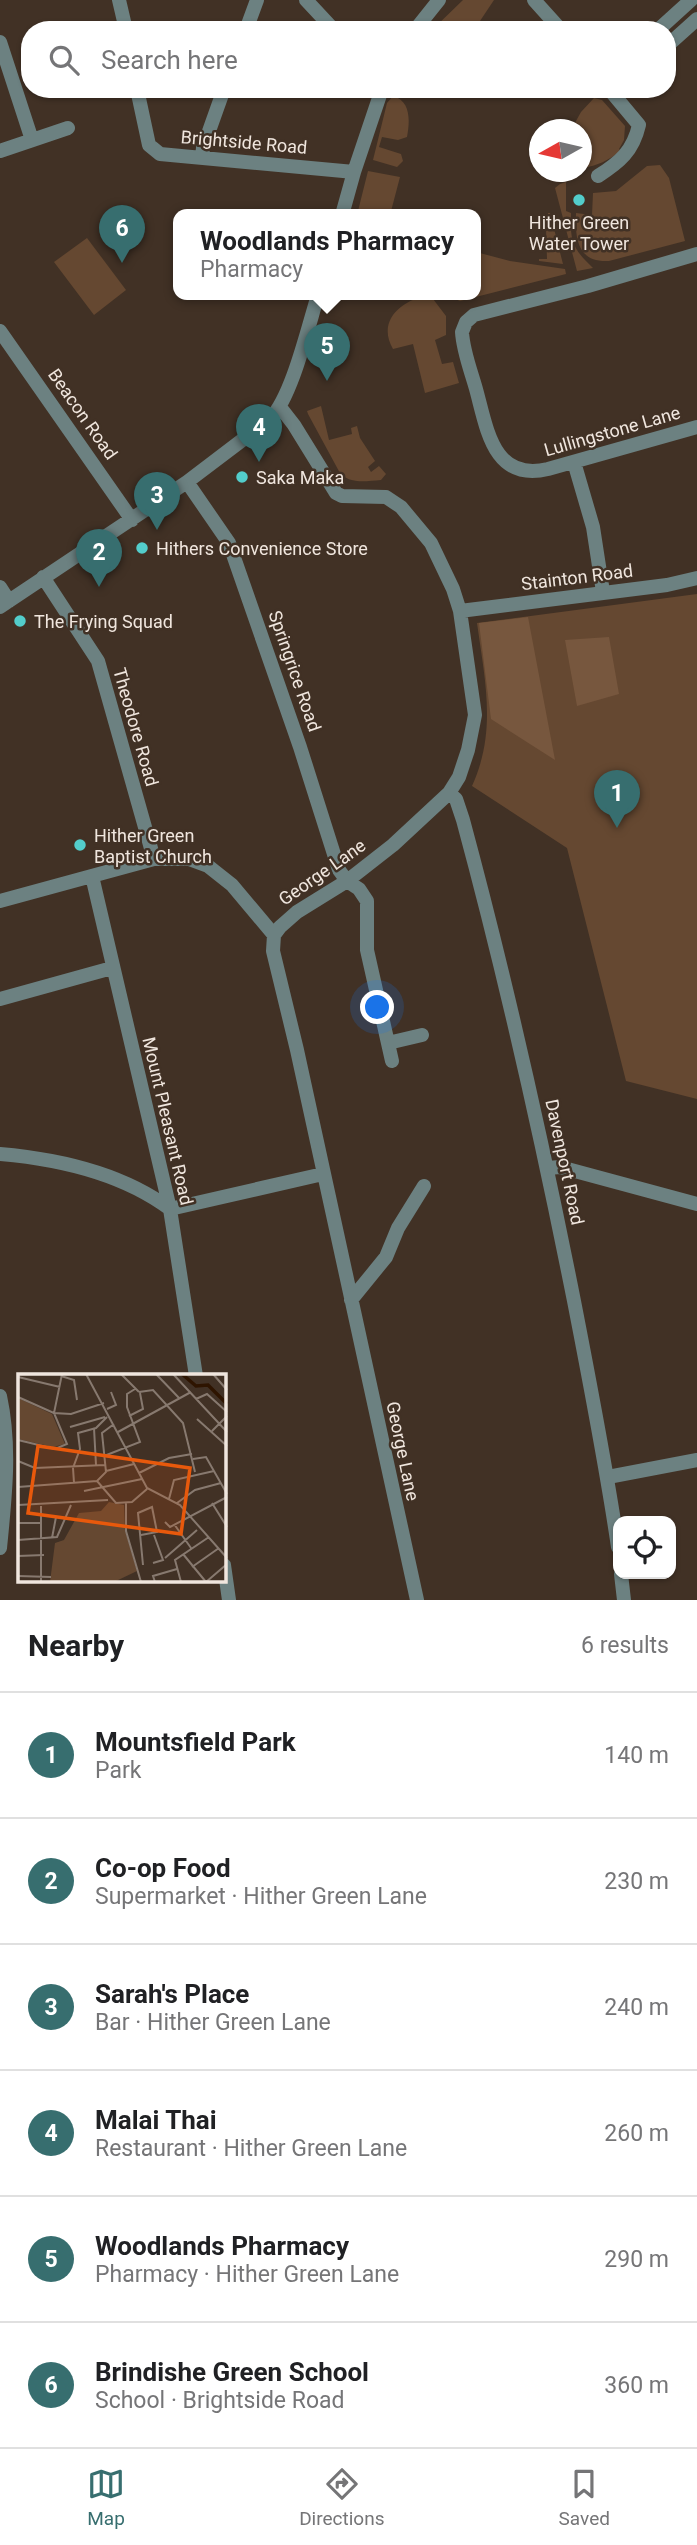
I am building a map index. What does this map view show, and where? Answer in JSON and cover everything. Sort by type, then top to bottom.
[{"type":"street","points":[[119,0],[124,21]]},
{"type":"street","points":[[249,21],[257,0]]},
{"type":"street","points":[[306,0],[326,21]]},
{"type":"street","points":[[422,21],[439,0]]},
{"type":"street","points":[[534,0],[553,21]]},
{"type":"street","points":[[668,21],[691,0]]},
{"type":"street","points":[[676,38],[697,19]]},
{"type":"street","points":[[0,43],[32,140]]},
{"type":"street","name":"Brightside Road","points":[[139,98],[145,132],[153,149],[160,154],[354,172]]},
{"type":"street","points":[[202,158],[221,98]]},
{"type":"street","points":[[344,209],[379,98]]},
{"type":"street","points":[[598,176],[621,162],[631,149],[639,125],[619,98]]},
{"type":"street","points":[[0,151],[68,128]]},
{"type":"street","name":"Lullingstone Lane","points":[[697,254],[469,318],[461,332],[489,437],[494,449],[509,465],[537,472],[697,427]]},
{"type":"street","points":[[0,587],[5,604],[132,520],[260,429],[280,407],[316,300]]},
{"type":"street","name":"Beacon Road","points":[[0,331],[132,520]]},
{"type":"street","name":"George Lane","points":[[280,407],[336,493],[342,496],[386,497],[415,521],[431,543],[453,589],[460,611],[475,715],[468,750],[459,777],[449,793],[393,845],[347,881],[297,912],[280,926],[274,935],[273,951],[417,1600]]},
{"type":"street","points":[[574,462],[593,527],[603,592]]},
{"type":"street","name":"Springrice Road","points":[[187,482],[229,543],[300,747],[339,870],[347,881],[359,889],[367,901],[367,950],[392,1061]]},
{"type":"street","name":"Theodore Road","points":[[43,577],[98,661],[154,859]]},
{"type":"street","name":"Stainton Road","points":[[460,611],[667,585],[697,578]]},
{"type":"street","name":"Davenport Road","points":[[449,793],[456,799],[463,820],[521,1048],[548,1168],[614,1516]]},
{"type":"street","points":[[1,898],[154,859],[189,859],[208,866],[232,885],[274,935]]},
{"type":"street","name":"Mount Pleasant Road","points":[[92,876],[170,1209],[195,1374]]},
{"type":"street","points":[[0,999],[112,968]]},
{"type":"street","points":[[388,1042],[422,1035]]},
{"type":"street","points":[[0,1153],[76,1166],[158,1200],[170,1209],[323,1174]]},
{"type":"street","points":[[548,1168],[560,1167],[697,1204]]},
{"type":"street","points":[[351,1300],[386,1256],[398,1228],[424,1186]]},
{"type":"street","points":[[0,1396],[5,1419],[7,1464],[0,1548]]},
{"type":"street","points":[[608,1477],[697,1460]]},
{"type":"street","points":[[226,1579],[229,1600]]},
{"type":"street","points":[[622,1579],[624,1600]]},
{"type":"shaded area","points":[[463,0],[494,0],[480,21],[441,21]]},
{"type":"shaded area","points":[[391,98],[399,99],[406,107],[409,118],[407,137],[398,140],[382,137],[379,147],[401,154],[403,161],[397,167],[373,160],[387,103]]},
{"type":"shaded area","points":[[594,98],[602,100],[625,126],[624,140],[619,149],[621,151],[592,166],[592,119],[577,119]]},
{"type":"shaded area","points":[[660,165],[669,178],[685,241],[609,261],[590,258],[580,247],[576,231],[576,213],[592,215],[593,193],[616,191],[647,166]]},
{"type":"shaded area","points":[[368,171],[400,177],[392,209],[358,209]]},
{"type":"shaded area","points":[[566,182],[566,211],[571,213],[574,244],[593,268],[577,271],[555,188]]},
{"type":"shaded area","points":[[548,213],[563,264],[539,261],[547,259]]},
{"type":"shaded area","points":[[87,238],[126,290],[94,315],[54,262]]},
{"type":"shaded area","points":[[481,253],[510,261],[565,269],[566,274],[481,296]]},
{"type":"shaded area","points":[[434,300],[446,316],[446,335],[435,340],[442,364],[453,362],[459,383],[425,393],[413,344],[393,349],[389,339],[390,320],[410,301]]},
{"type":"shaded area","points":[[321,406],[329,440],[352,434],[351,428],[357,426],[360,438],[375,461],[368,467],[371,472],[379,466],[386,474],[381,480],[355,481],[341,475],[307,411]]},
{"type":"shaded area","points":[[697,594],[697,1099],[626,1081],[567,848],[472,786],[480,766],[487,726],[486,686],[477,623]]},
{"type":"shaded area","points":[[528,617],[555,760],[491,719],[479,623]]},
{"type":"shaded area","points":[[609,637],[619,694],[577,706],[565,640]]},
{"type":"place","name":"Hither Green Water Tower","points":[[579,200]]},
{"type":"place","name":"Brindishe Green School","points":[[122,263]]},
{"type":"place","name":"Woodlands Pharmacy","points":[[327,381]]},
{"type":"place","name":"Malai Thai","points":[[259,462]]},
{"type":"place","name":"Saka Maka","points":[[242,477]]},
{"type":"place","name":"Sarah's Place","points":[[157,530]]},
{"type":"place","name":"Hithers Convenience Store","points":[[142,548]]},
{"type":"place","name":"Co-op Food","points":[[99,587]]},
{"type":"place","name":"The Frying Squad","points":[[20,621]]},
{"type":"place","name":"Mountsfield Park","points":[[617,828]]},
{"type":"place","name":"Hither Green Baptist Church","points":[[80,845]]}]
